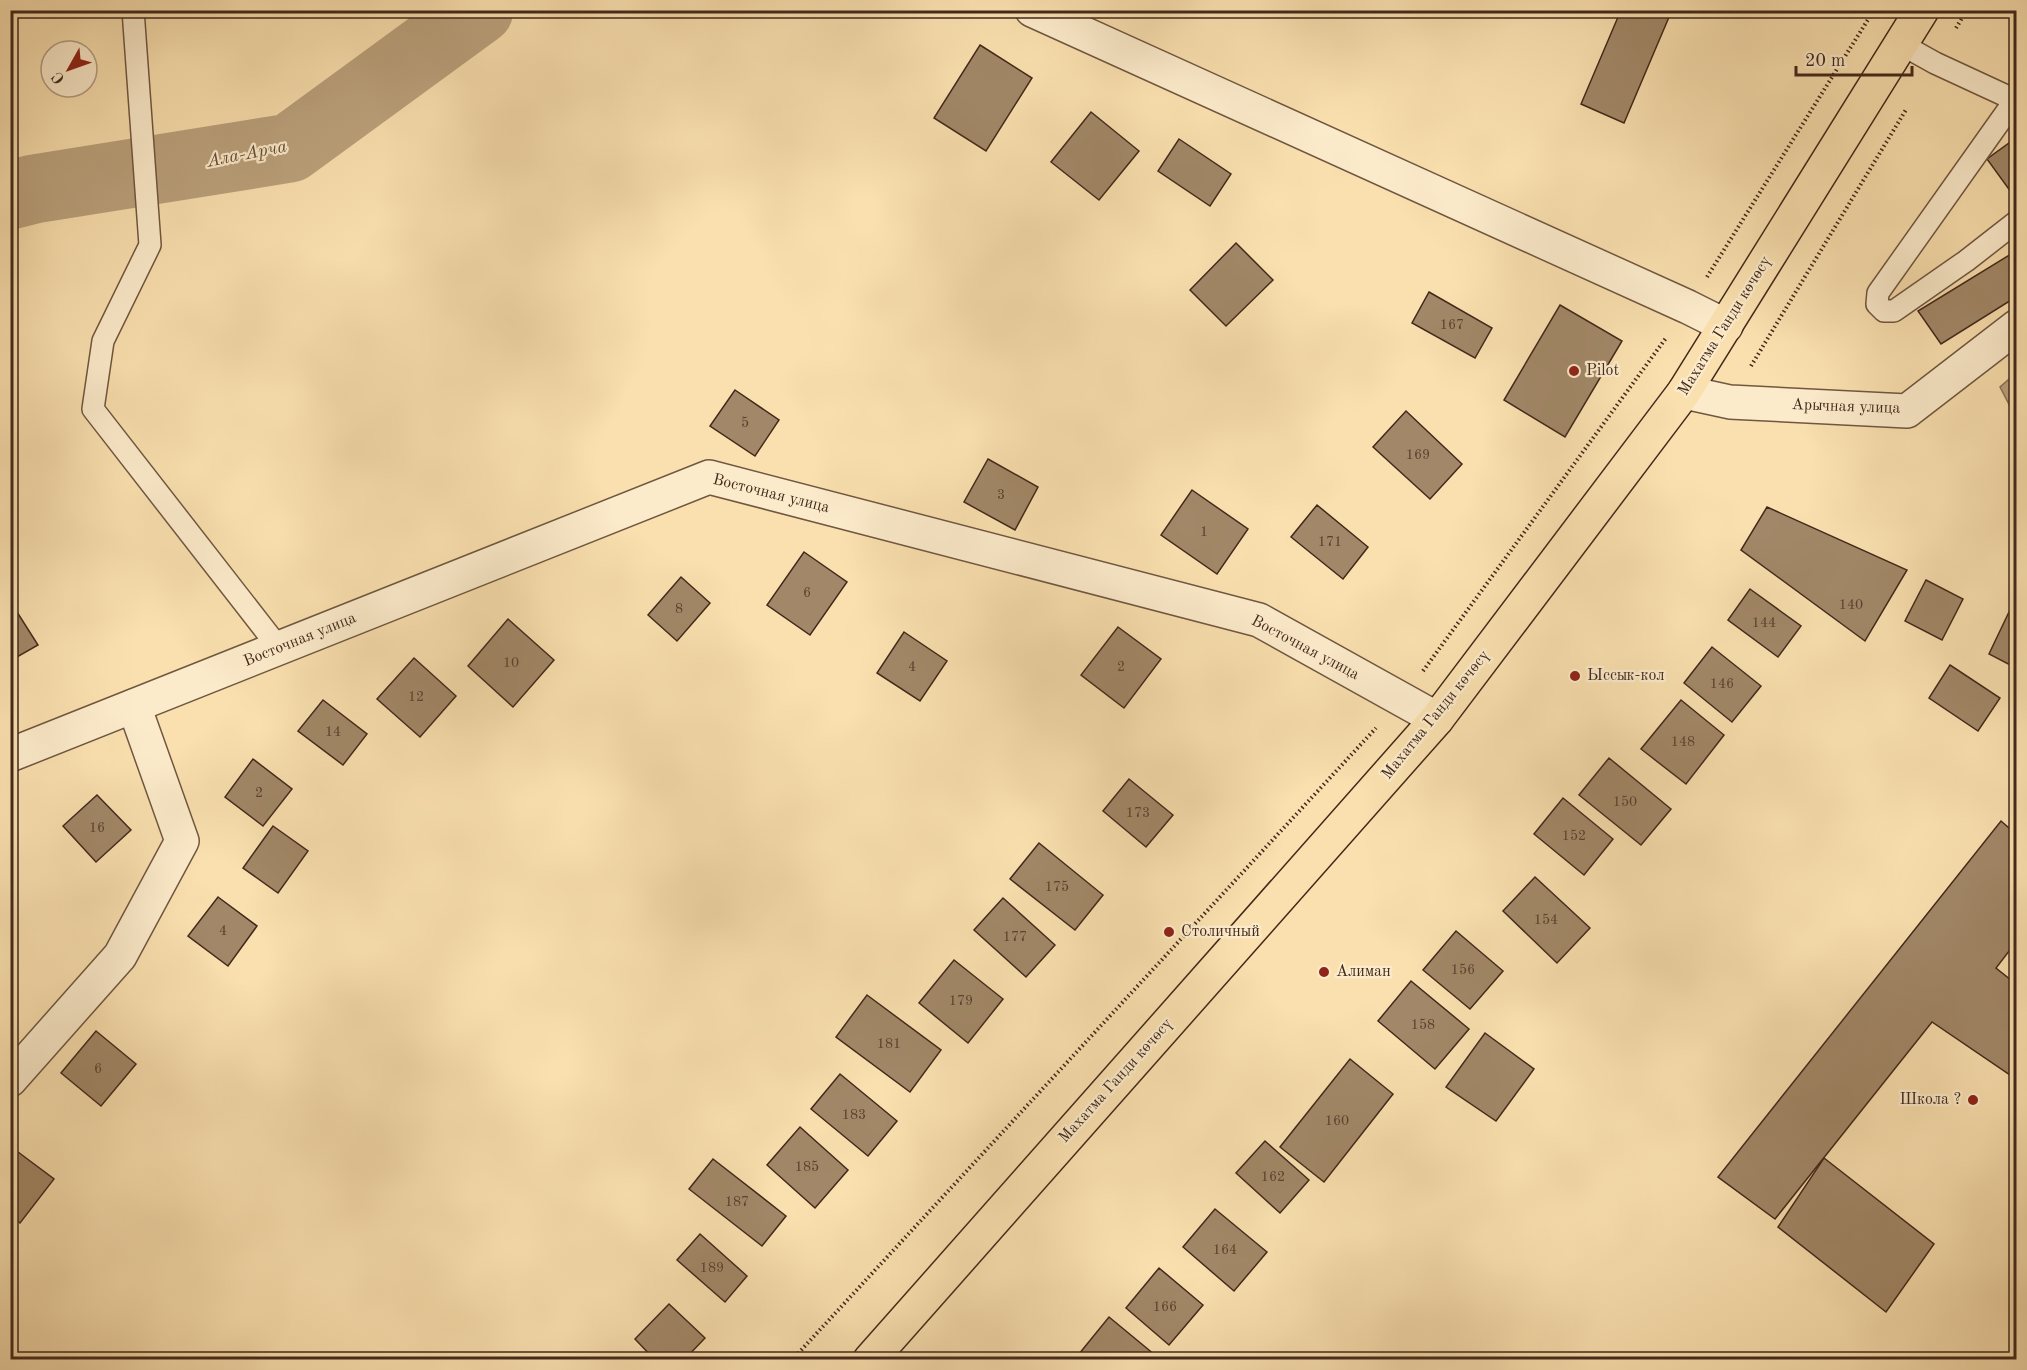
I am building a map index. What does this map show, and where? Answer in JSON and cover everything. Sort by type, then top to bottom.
[{"type":"main road","name":"Махатма Ганди көчөсү","points":[[870,1359],[1437,719],[1684,392],[1922,10]]},
{"type":"street","points":[[1032,10],[1726,326]]},
{"type":"street","name":"Арычная улица","points":[[1684,392],[1730,402],[1907,411],[2016,327]]},
{"type":"street","name":"Восточная улица","points":[[10,755],[709,477],[1259,620],[1437,719]]},
{"type":"street","points":[[10,1080],[120,956],[182,841],[134,706]]},
{"type":"lane","points":[[133,10],[150,245],[103,341],[93,409],[279,648]]},
{"type":"lane","points":[[1900,44],[1935,63],[2016,99],[1878,293],[1877,304],[1884,311],[1894,310],[1966,261],[2016,222]]},
{"type":"path","points":[[1730,402],[1967,10]]},
{"type":"shaded area","points":[[2016,373],[2016,418],[2000,387]]},
{"type":"building","points":[[1621,10],[1672,10],[1624,123],[1581,104]]},
{"type":"building","points":[[980,45],[1032,78],[986,151],[934,118]]},
{"type":"building","points":[[1091,112],[1139,151],[1099,200],[1051,162]]},
{"type":"building","points":[[2016,138],[2016,199],[1987,159]]},
{"type":"building","points":[[1179,139],[1231,174],[1210,206],[1158,171]]},
{"type":"building","points":[[1236,243],[1273,280],[1226,326],[1190,290]]},
{"type":"building","points":[[2016,251],[2016,297],[1941,344],[1918,311]]},
{"type":"building","points":[[1429,292],[1492,328],[1475,358],[1412,323]]},
{"type":"building","points":[[1560,305],[1622,341],[1565,437],[1504,400]]},
{"type":"building","points":[[735,390],[779,420],[755,456],[710,426]]},
{"type":"building","points":[[1406,411],[1462,464],[1430,499],[1373,447]]},
{"type":"building","points":[[988,459],[1038,487],[1015,530],[964,502]]},
{"type":"building","points":[[1192,490],[1248,529],[1217,574],[1161,535]]},
{"type":"building","points":[[1317,505],[1368,547],[1343,579],[1291,537]]},
{"type":"building","points":[[1767,507],[1907,570],[1865,641],[1741,550]]},
{"type":"building","points":[[804,552],[847,582],[810,635],[767,605]]},
{"type":"building","points":[[681,577],[710,603],[677,641],[648,615]]},
{"type":"building","points":[[1926,580],[1963,599],[1942,640],[1905,621]]},
{"type":"building","points":[[1750,589],[1801,626],[1778,657],[1728,620]]},
{"type":"building","points":[[10,601],[38,645],[10,661]]},
{"type":"building","points":[[2009,612],[2016,615],[2016,668],[1989,654]]},
{"type":"building","points":[[508,619],[554,660],[513,707],[468,666]]},
{"type":"building","points":[[1118,627],[1161,659],[1124,708],[1081,675]]},
{"type":"building","points":[[904,632],[947,661],[920,701],[877,673]]},
{"type":"building","points":[[1712,647],[1761,686],[1732,722],[1684,683]]},
{"type":"building","points":[[414,658],[456,696],[420,737],[377,699]]},
{"type":"building","points":[[1950,665],[2000,698],[1978,731],[1929,698]]},
{"type":"building","points":[[323,700],[367,734],[343,765],[298,731]]},
{"type":"building","points":[[1681,700],[1724,735],[1686,784],[1641,749]]},
{"type":"building","points":[[1609,758],[1671,809],[1641,845],[1579,795]]},
{"type":"building","points":[[253,759],[292,789],[263,826],[225,797]]},
{"type":"building","points":[[1129,779],[1173,815],[1146,847],[1103,811]]},
{"type":"building","points":[[97,795],[131,830],[96,862],[63,826]]},
{"type":"building","points":[[1563,798],[1613,839],[1584,875],[1534,834]]},
{"type":"building","points":[[2001,821],[2016,834],[2016,942],[1996,968],[2016,984],[2016,1079],[1932,1022],[1775,1219],[1718,1177]]},
{"type":"building","points":[[273,826],[308,851],[278,893],[243,868]]},
{"type":"building","points":[[1039,843],[1103,895],[1075,930],[1010,879]]},
{"type":"building","points":[[1535,877],[1590,928],[1557,963],[1503,911]]},
{"type":"building","points":[[218,897],[257,926],[228,966],[188,936]]},
{"type":"building","points":[[1003,898],[1055,945],[1026,977],[974,930]]},
{"type":"building","points":[[1456,931],[1503,971],[1470,1009],[1423,970]]},
{"type":"building","points":[[954,960],[1003,999],[968,1043],[919,1003]]},
{"type":"building","points":[[1411,981],[1469,1029],[1435,1069],[1378,1021]]},
{"type":"building","points":[[867,995],[941,1050],[910,1092],[836,1037]]},
{"type":"building","points":[[96,1031],[136,1064],[101,1106],[61,1073]]},
{"type":"building","points":[[1485,1033],[1534,1069],[1496,1121],[1446,1087]]},
{"type":"building","points":[[1350,1059],[1393,1094],[1324,1182],[1280,1147]]},
{"type":"building","points":[[840,1074],[897,1121],[868,1156],[811,1109]]},
{"type":"building","points":[[800,1127],[848,1170],[815,1208],[767,1165]]},
{"type":"building","points":[[1265,1141],[1309,1180],[1280,1213],[1236,1173]]},
{"type":"building","points":[[10,1146],[54,1179],[20,1223],[10,1215]]},
{"type":"building","points":[[1824,1158],[1934,1244],[1886,1312],[1778,1227]]},
{"type":"building","points":[[713,1159],[786,1216],[762,1246],[689,1189]]},
{"type":"building","points":[[1215,1209],[1267,1252],[1234,1291],[1183,1247]]},
{"type":"building","points":[[700,1234],[747,1276],[725,1302],[677,1260]]},
{"type":"building","points":[[1159,1268],[1203,1305],[1169,1345],[1126,1308]]},
{"type":"building","points":[[669,1304],[705,1338],[684,1360],[655,1360],[635,1339]]},
{"type":"building","points":[[1109,1317],[1161,1360],[1086,1360],[1079,1354]]},
{"type":"waterway","name":"Ала-Арча","points":[[10,195],[34,189],[290,148],[479,10]]},
{"type":"place","name":"Pilot","points":[[1574,371]]},
{"type":"place","name":"Ыссык-кол","points":[[1575,676]]},
{"type":"place","name":"Столичный","points":[[1169,932]]},
{"type":"place","name":"Алиман","points":[[1324,972]]},
{"type":"place","name":"Школа ?","points":[[1973,1100]]}]
